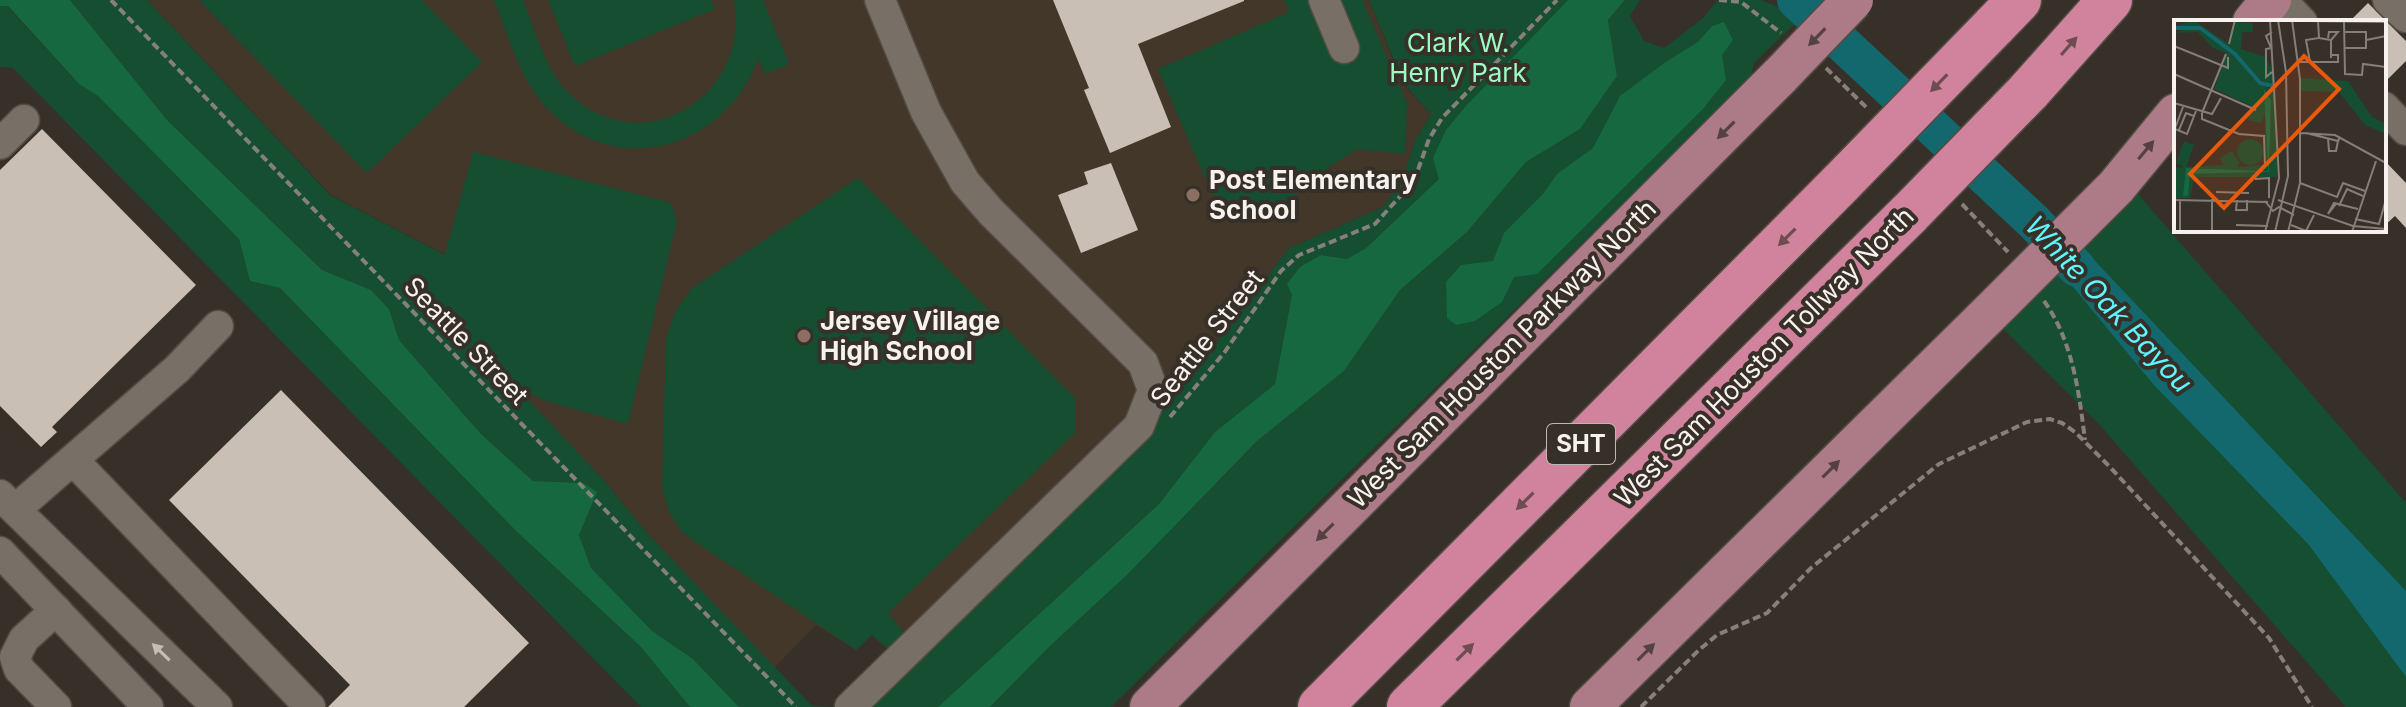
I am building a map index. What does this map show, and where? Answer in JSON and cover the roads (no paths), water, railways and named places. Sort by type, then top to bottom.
[{"type":"highway","name":"West Sam Houston Tollway North","points":[[1409,707],[1910,213],[2028,92],[2110,0]]},
{"type":"highway","name":"SHT","points":[[1320,707],[2006,14]]},
{"type":"main road","name":"West Sam Houston Parkway North","points":[[1150,707],[1853,0]]},
{"type":"main road","points":[[2255,20],[2271,0]]},
{"type":"main road","points":[[1590,707],[2116,187],[2174,116]]},
{"type":"street","points":[[850,707],[1139,426],[1153,390],[1143,363],[991,212],[965,182],[926,112],[880,0]]},
{"type":"street","points":[[1324,0],[1344,48]]},
{"type":"street","points":[[2281,0],[2300,20]]},
{"type":"street","points":[[2388,0],[2406,17]]},
{"type":"street","points":[[0,144],[24,120]]},
{"type":"street","points":[[217,707],[8,502],[73,460],[177,369],[218,326]]},
{"type":"street","points":[[73,460],[310,707]]},
{"type":"street","points":[[0,552],[146,706]]},
{"type":"street","points":[[56,610],[24,639],[11,657],[56,707]]},
{"type":"water","points":[[2083,248],[2406,591],[2406,677],[2309,545],[2153,384],[2060,271]]},
{"type":"waterway","name":"White Oak Bayou","points":[[1796,0],[2034,222],[2077,268]]},
{"type":"place","name":"Post Elementary School","points":[[1193,195]]},
{"type":"place","name":"Jersey Village High School","points":[[804,336]]},
{"type":"park label","name":"Clark W. Henry Park","points":[[1458,58]]}]
